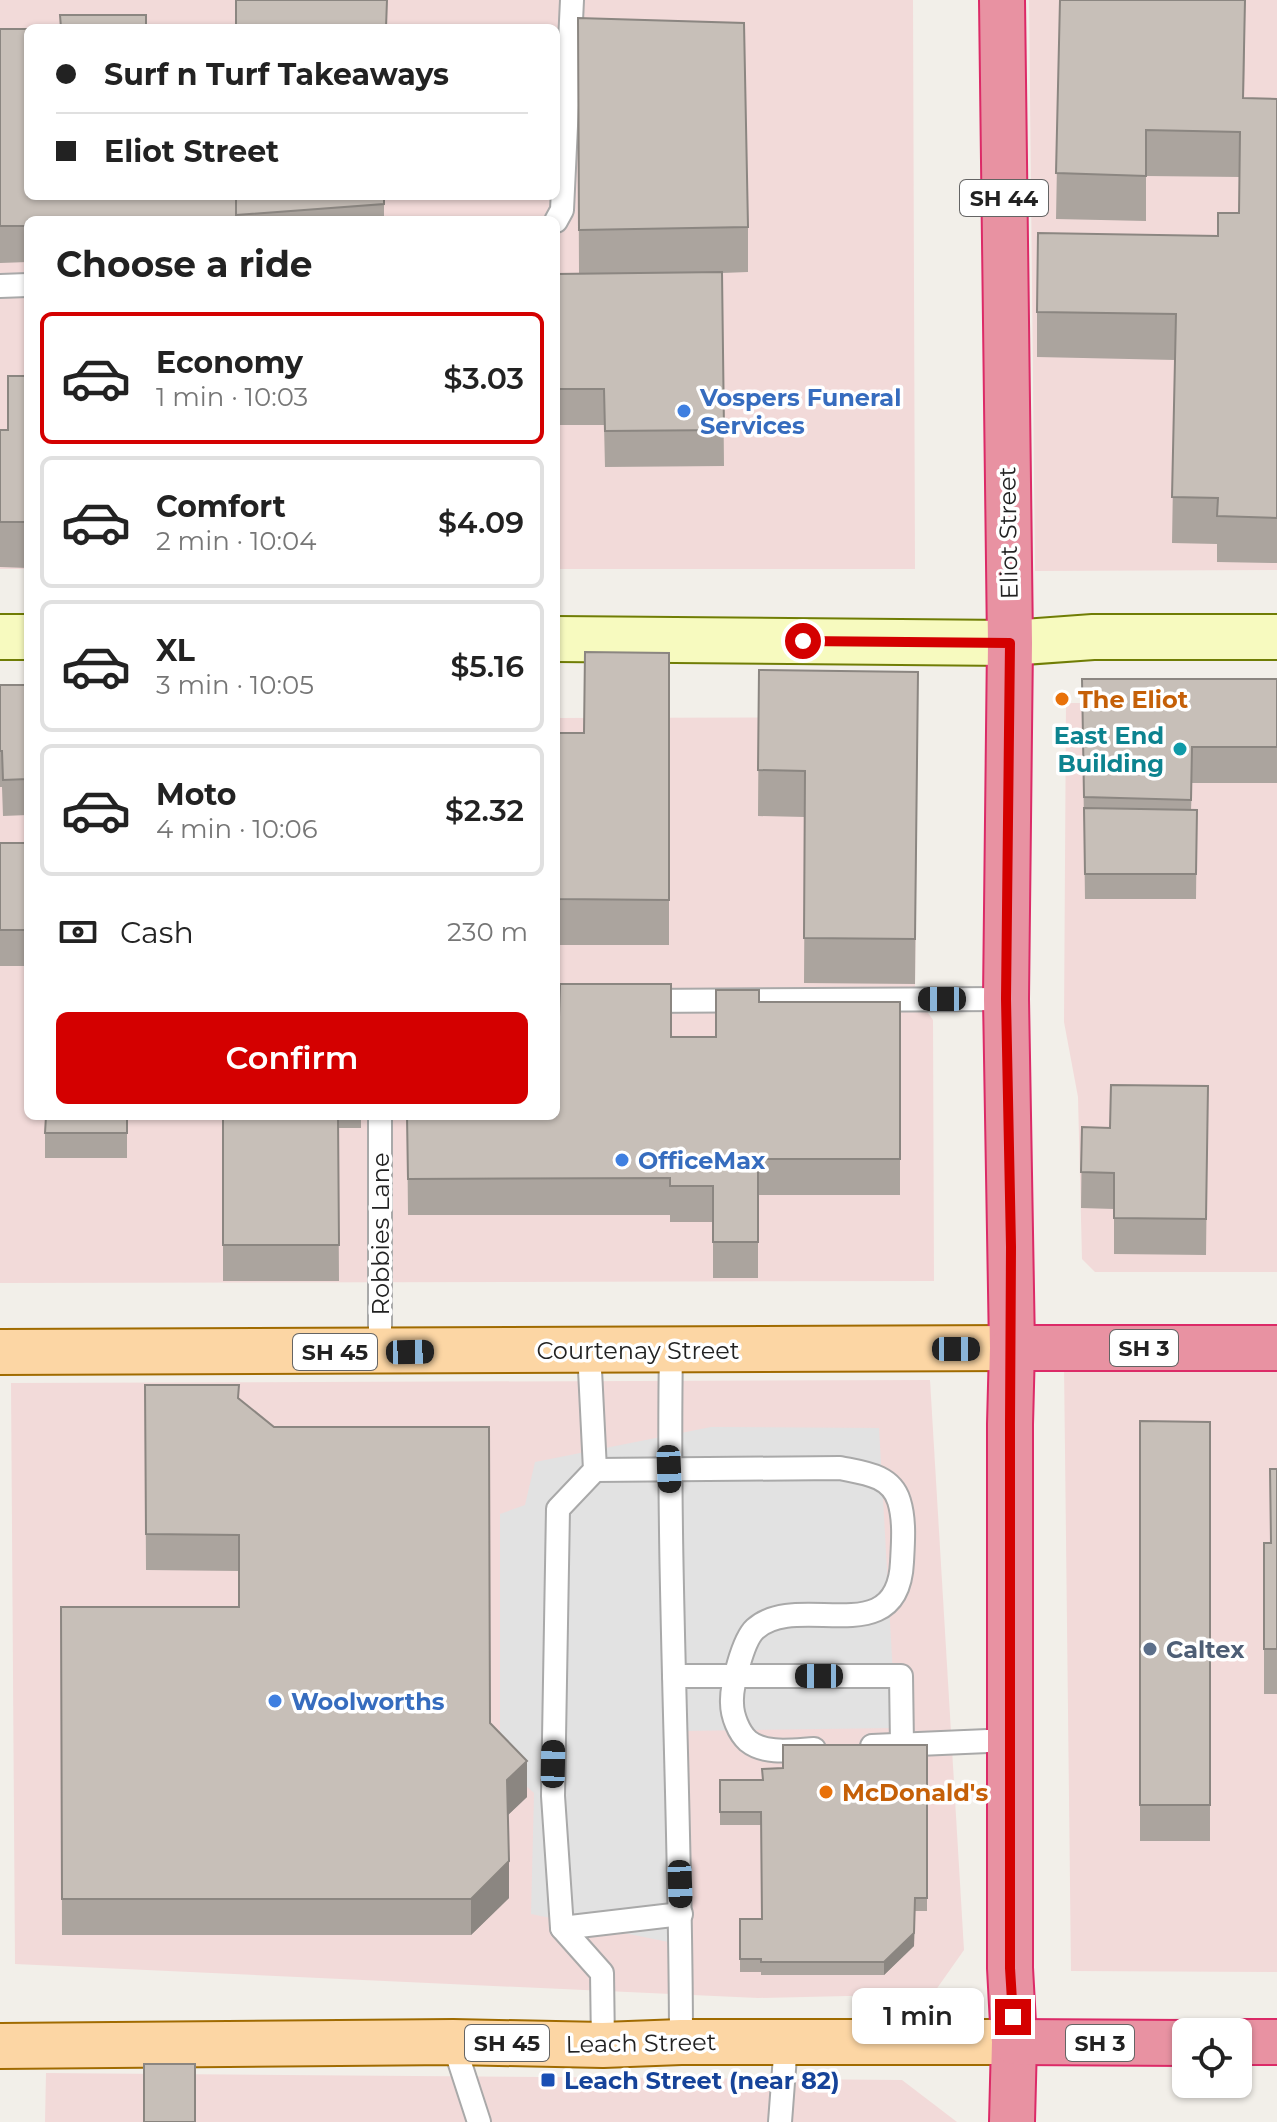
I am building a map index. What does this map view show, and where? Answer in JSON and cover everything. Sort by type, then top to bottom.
[{"type":"highway","name":"Eliot Street","points":[[1002,0],[1010,643],[1006,999],[1012,1348],[1012,2122]]},
{"type":"highway","name":"Courtenay Street","points":[[1012,1348],[1277,1348]]},
{"type":"highway","name":"Leach Street","points":[[1014,2042],[1172,2043]]},
{"type":"highway","points":[[1252,2042],[1277,2042]]},
{"type":"main road","name":"Courtenay Street","points":[[0,1352],[1012,1348]]},
{"type":"main road","name":"Leach Street","points":[[0,2046],[1014,2042]]},
{"type":"street","points":[[0,637],[24,637]]},
{"type":"street","points":[[560,639],[1010,643],[1093,637],[1277,637]]},
{"type":"lane","points":[[559,216],[562,210],[572,0]]},
{"type":"lane","points":[[0,286],[24,285]]},
{"type":"lane","points":[[617,1001],[1006,999]]},
{"type":"lane","name":"Robbies Lane","points":[[380,1120],[380,1352]]},
{"type":"lane","points":[[671,1349],[669,1469],[681,1914],[681,2042]]},
{"type":"lane","points":[[589,1350],[595,1470]]},
{"type":"lane","points":[[603,2045],[602,1973],[562,1928],[553,1796],[558,1509],[595,1470],[840,1468],[866,1473],[885,1481],[896,1490],[902,1509],[901,1571],[896,1594],[881,1607],[858,1615],[777,1617],[754,1630],[742,1652],[731,1702],[736,1723],[749,1742],[774,1751],[1011,1740]]},
{"type":"lane","points":[[674,1676],[901,1676],[902,1745]]},
{"type":"lane","points":[[562,1928],[681,1914]]},
{"type":"lane","points":[[453,2042],[479,2122]]},
{"type":"lane","points":[[780,2122],[786,2043]]},
{"type":"shaded area","points":[[0,0],[913,0],[915,569],[560,569],[560,216],[24,216],[24,569],[0,569]]},
{"type":"shaded area","points":[[1029,0],[1277,0],[1277,570],[1035,571]]},
{"type":"shaded area","points":[[1066,703],[1277,703],[1277,1272],[1095,1272],[1082,1259],[1078,1097],[1064,1022]]},
{"type":"shaded area","points":[[918,717],[915,994],[933,1020],[934,1281],[0,1283],[0,719],[24,719],[24,1120],[560,1120],[560,718]]},
{"type":"shaded area","points":[[1064,1365],[1277,1366],[1277,1972],[1071,1971]]},
{"type":"shaded area","points":[[930,1380],[964,1950],[933,1994],[758,1998],[15,1964],[11,1383]]},
{"type":"shaded area","points":[[711,1427],[879,1428],[896,1728],[681,1731],[683,1945],[531,1914],[534,1793],[500,1762],[500,1514],[525,1505],[535,1462]]},
{"type":"shaded area","points":[[46,2073],[902,2080],[957,2122],[45,2122]]},
{"type":"building","points":[[236,0],[387,0],[386,24],[236,24]]},
{"type":"building","points":[[1060,0],[1245,0],[1243,98],[1277,99],[1277,518],[1217,516],[1218,498],[1172,497],[1176,314],[1037,312],[1038,233],[1218,236],[1218,213],[1239,213],[1240,132],[1146,130],[1146,176],[1056,173]]},
{"type":"building","points":[[60,15],[146,15],[146,24],[61,24]]},
{"type":"building","points":[[578,18],[744,23],[748,227],[579,230]]},
{"type":"building","points":[[0,29],[24,29],[24,200],[236,200],[236,216],[24,216],[24,226],[0,226]]},
{"type":"building","points":[[236,200],[384,200],[384,204],[236,215]]},
{"type":"building","points":[[722,272],[724,430],[605,431],[604,389],[560,389],[560,274]]},
{"type":"building","points":[[8,376],[24,376],[24,522],[0,522],[0,430],[8,430]]},
{"type":"building","points":[[585,652],[669,653],[669,900],[560,899],[560,733],[584,733]]},
{"type":"building","points":[[759,670],[918,672],[915,939],[804,938],[805,771],[758,770]]},
{"type":"building","name":"East End Building","points":[[1082,679],[1277,679],[1277,747],[1192,747],[1191,800],[1084,797]]},
{"type":"building","points":[[0,685],[24,685],[24,779],[3,780]]},
{"type":"building","points":[[1084,808],[1197,810],[1196,874],[1085,874]]},
{"type":"building","points":[[0,843],[24,843],[24,930],[0,930]]},
{"type":"building","points":[[560,984],[671,984],[671,1037],[716,1037],[716,990],[759,990],[759,1002],[900,1002],[900,1159],[758,1159],[758,1242],[713,1242],[713,1186],[670,1186],[670,1178],[408,1179],[407,1120],[560,1120]]},
{"type":"building","points":[[1111,1085],[1208,1086],[1206,1219],[1114,1218],[1114,1173],[1081,1172],[1082,1127],[1110,1128]]},
{"type":"building","points":[[46,1120],[127,1120],[127,1133],[45,1133]]},
{"type":"building","points":[[223,1120],[338,1120],[339,1245],[223,1245]]},
{"type":"building","name":"Woolworths","points":[[145,1385],[239,1385],[238,1398],[274,1427],[489,1427],[490,1723],[527,1761],[507,1780],[509,1861],[471,1899],[62,1899],[61,1607],[239,1607],[239,1535],[146,1534]]},
{"type":"building","points":[[1140,1421],[1210,1422],[1210,1805],[1140,1805]]},
{"type":"building","points":[[1270,1469],[1277,1469],[1277,1649],[1264,1649],[1264,1543],[1271,1543]]},
{"type":"building","points":[[783,1745],[927,1745],[927,1898],[915,1898],[914,1933],[884,1962],[761,1962],[761,1959],[740,1959],[740,1919],[762,1919],[761,1812],[720,1812],[720,1780],[763,1780],[762,1769],[783,1768]]},
{"type":"building","points":[[144,2064],[195,2064],[195,2122],[144,2122]]},
{"type":"place","name":"Vospers Funeral Services","points":[[684,411]]},
{"type":"place","name":"The Eliot","points":[[1062,699]]},
{"type":"place","name":"East End Building","points":[[1180,749]]},
{"type":"place","name":"OfficeMax","points":[[622,1160]]},
{"type":"place","name":"Caltex","points":[[1150,1649]]},
{"type":"place","name":"Woolworths","points":[[275,1701]]},
{"type":"place","name":"McDonald's","points":[[826,1792]]},
{"type":"place","name":"Leach Street (near 82)","points":[[548,2080]]},
{"type":"route","points":[[803,641],[1010,643],[1006,999],[1012,1348],[1010,1968],[1013,2017]]}]
